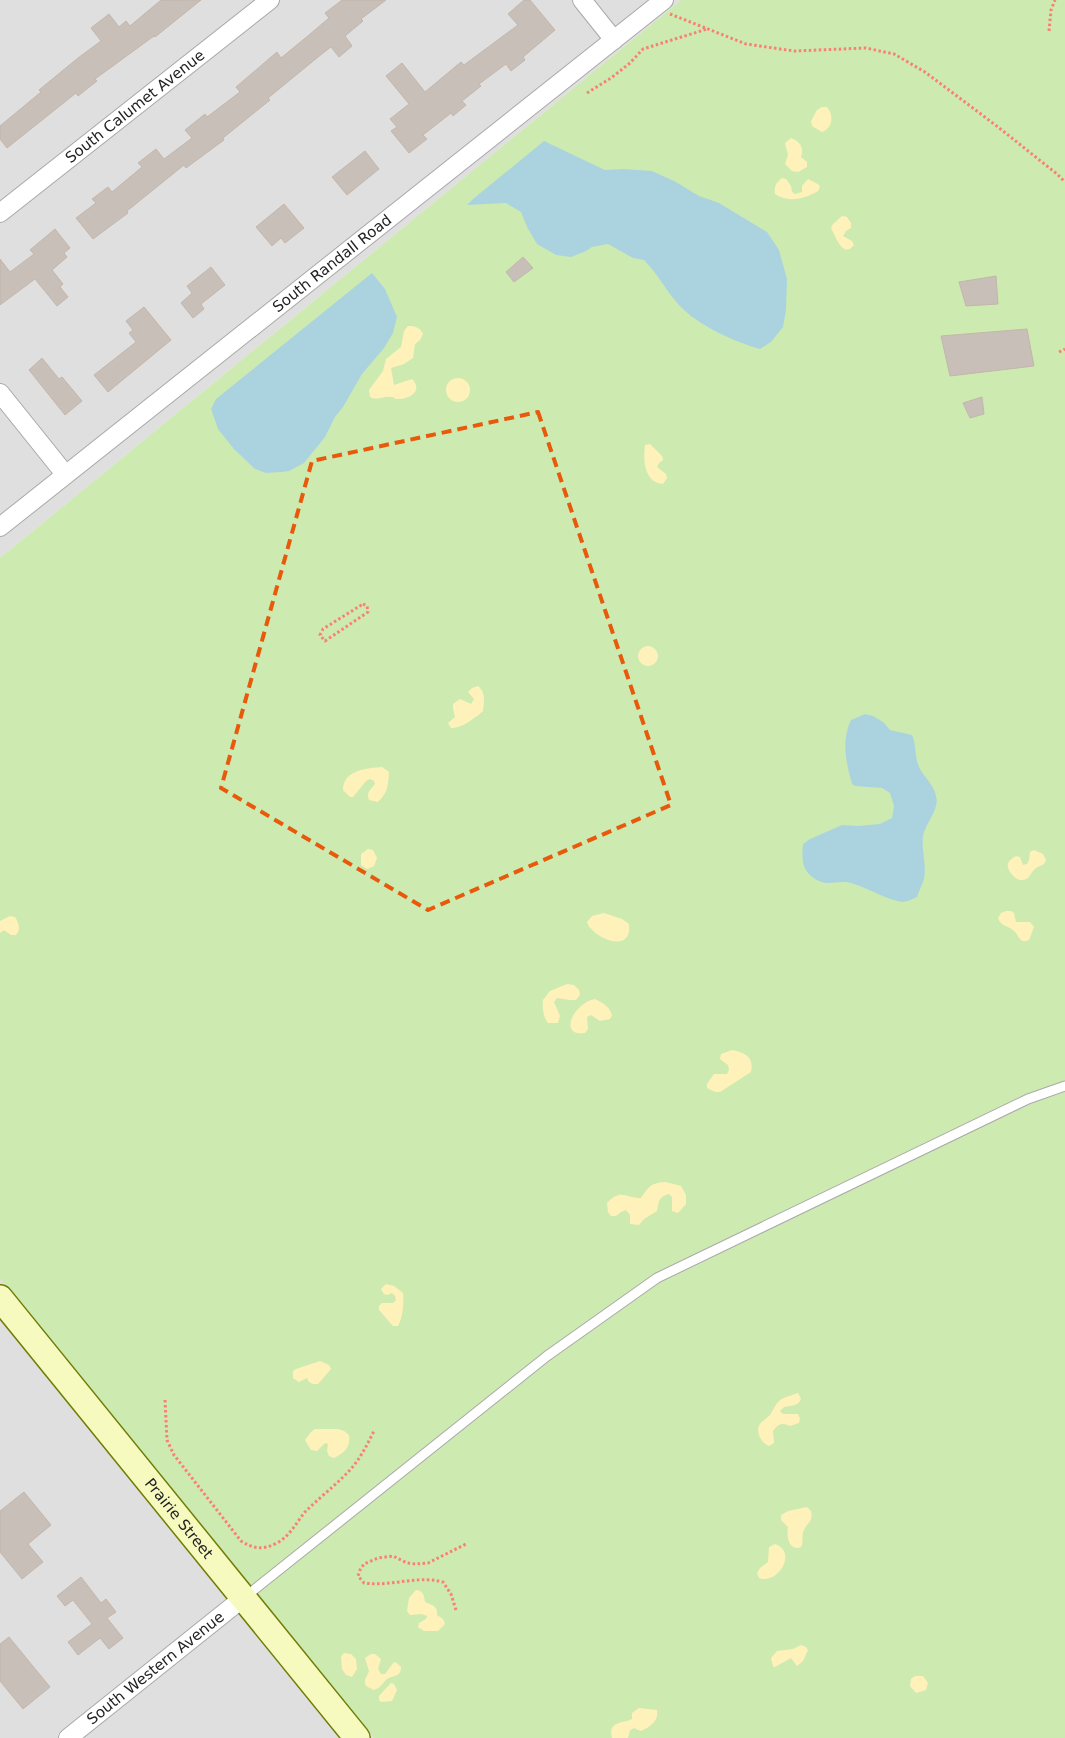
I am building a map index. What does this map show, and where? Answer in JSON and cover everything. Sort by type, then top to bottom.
[{"type":"street","name":"South Calumet Avenue","points":[[0,213],[270,0]]},
{"type":"street","points":[[582,0],[614,40]]},
{"type":"street","name":"South Randall Road","points":[[0,527],[660,4]]},
{"type":"street","points":[[0,393],[65,474]]},
{"type":"street","name":"Prairie Street","points":[[0,1298],[357,1738]]},
{"type":"street","name":"South Western Avenue","points":[[68,1738],[243,1598]]},
{"type":"lane","points":[[243,1598],[547,1356],[658,1278],[1028,1099],[1065,1086]]},
{"type":"path","points":[[1049,31],[1051,10],[1055,0]]},
{"type":"path","points":[[660,4],[708,29],[746,44],[794,51],[866,48],[894,54],[925,72],[991,121],[1065,182]]},
{"type":"path","points":[[587,93],[630,63],[643,48],[708,29]]},
{"type":"path","points":[[1059,352],[1065,349]]},
{"type":"path","points":[[363,604],[367,606],[368,612],[325,641],[320,635],[323,630],[363,604]]},
{"type":"path","points":[[165,1400],[167,1440],[174,1455],[241,1541],[251,1547],[262,1548],[276,1543],[289,1534],[304,1513],[350,1469],[366,1447],[374,1431]]},
{"type":"path","points":[[456,1610],[451,1594],[443,1582],[432,1579],[417,1579],[397,1583],[372,1584],[364,1583],[358,1576],[364,1564],[378,1558],[393,1556],[408,1563],[428,1563],[466,1544]]},
{"type":"highlighted area","points":[[538,412],[671,805],[428,910],[221,788],[312,461]]},
{"type":"shaded area","points":[[0,0],[681,0],[0,558]]},
{"type":"shaded area","points":[[0,1279],[374,1738],[0,1738]]},
{"type":"green space","points":[[681,0],[1065,0],[1065,1738],[374,1738],[0,1279],[0,558]]},
{"type":"sand","points":[[827,107],[829,110],[831,121],[828,128],[822,132],[812,126],[811,121],[817,110]]},
{"type":"sand","points":[[791,138],[801,146],[801,157],[807,162],[807,167],[798,172],[792,171],[785,164],[788,155],[785,143]]},
{"type":"sand","points":[[782,178],[786,179],[791,186],[792,192],[795,194],[802,192],[802,186],[808,179],[820,187],[818,191],[808,196],[796,199],[780,197],[775,194],[775,189],[778,181]]},
{"type":"sand","points":[[842,216],[847,217],[851,223],[851,228],[843,236],[852,241],[854,245],[846,250],[840,245],[831,228]]},
{"type":"sand","points":[[408,326],[417,327],[423,334],[415,344],[413,358],[404,364],[391,368],[394,385],[412,379],[416,390],[411,396],[403,399],[388,397],[376,399],[370,397],[369,390],[383,371],[386,359],[401,347],[404,331]]},
{"type":"sand","points":[[458,378],[466,382],[470,390],[466,398],[458,402],[450,398],[446,390],[450,382]]},
{"type":"sand","points":[[650,444],[662,456],[663,460],[657,467],[666,474],[667,478],[663,484],[652,479],[646,469],[645,445]]},
{"type":"sand","points":[[648,646],[655,649],[658,656],[655,663],[648,666],[641,663],[638,656],[641,649]]},
{"type":"sand","points":[[478,686],[483,694],[483,711],[463,725],[451,728],[448,723],[455,717],[453,704],[460,699],[471,704],[474,699],[468,692]]},
{"type":"sand","points":[[382,767],[389,772],[388,781],[386,792],[378,802],[368,798],[368,793],[375,784],[370,779],[366,781],[353,797],[350,797],[343,790],[344,783],[351,774],[363,769]]},
{"type":"sand","points":[[368,849],[373,850],[377,858],[374,866],[367,869],[361,865],[361,854]]},
{"type":"sand","points":[[1034,850],[1043,854],[1046,860],[1044,864],[1035,869],[1026,879],[1017,879],[1008,869],[1011,859],[1016,856],[1020,857],[1023,865],[1027,864],[1030,852]]},
{"type":"sand","points":[[1006,911],[1014,913],[1016,922],[1030,922],[1034,927],[1029,940],[1021,940],[1012,929],[1001,923],[998,918],[1001,913]]},
{"type":"sand","points":[[604,913],[622,919],[629,924],[629,934],[625,939],[611,941],[603,938],[590,928],[587,922],[592,916]]},
{"type":"sand","points":[[10,916],[15,917],[18,924],[19,931],[16,935],[11,935],[4,930],[0,933],[0,921]]},
{"type":"sand","points":[[567,984],[574,985],[579,990],[580,995],[576,1000],[557,998],[554,1002],[560,1016],[558,1023],[548,1023],[543,1012],[543,1000],[550,991]]},
{"type":"sand","points":[[595,999],[609,1009],[612,1015],[610,1019],[600,1021],[591,1015],[587,1017],[588,1029],[585,1033],[577,1033],[572,1030],[570,1025],[575,1013],[587,1002]]},
{"type":"sand","points":[[732,1050],[748,1056],[752,1067],[751,1072],[720,1092],[707,1088],[707,1084],[714,1074],[727,1074],[729,1070],[728,1065],[720,1059],[721,1054]]},
{"type":"sand","points":[[665,1182],[681,1186],[686,1195],[686,1204],[678,1213],[672,1211],[672,1197],[669,1194],[661,1198],[657,1211],[644,1219],[639,1225],[630,1224],[630,1215],[626,1210],[616,1216],[611,1216],[608,1212],[607,1203],[612,1198],[623,1195],[641,1198],[650,1186]]},
{"type":"sand","points":[[386,1284],[394,1286],[403,1293],[403,1310],[398,1326],[393,1326],[379,1310],[379,1306],[382,1303],[393,1303],[396,1300],[392,1293],[384,1294],[381,1289]]},
{"type":"sand","points":[[320,1361],[329,1365],[331,1369],[318,1384],[309,1382],[307,1378],[299,1382],[293,1378],[293,1371],[296,1369]]},
{"type":"sand","points":[[798,1393],[801,1399],[798,1403],[784,1407],[780,1411],[783,1414],[798,1414],[799,1423],[790,1426],[785,1424],[778,1425],[773,1431],[774,1443],[769,1446],[759,1436],[759,1426],[770,1415],[780,1400]]},
{"type":"sand","points":[[315,1429],[338,1429],[344,1431],[349,1435],[348,1446],[344,1452],[334,1458],[329,1456],[327,1451],[328,1444],[325,1443],[317,1451],[311,1450],[305,1440]]},
{"type":"sand","points":[[807,1507],[811,1511],[811,1520],[803,1532],[801,1547],[797,1548],[789,1542],[788,1527],[781,1520],[781,1515],[788,1511]]},
{"type":"sand","points":[[775,1544],[782,1548],[785,1554],[783,1567],[773,1577],[759,1578],[757,1573],[768,1562],[769,1547]]},
{"type":"sand","points":[[416,1590],[422,1593],[425,1602],[434,1606],[437,1610],[437,1615],[443,1619],[445,1624],[438,1631],[424,1631],[418,1627],[419,1623],[426,1619],[427,1616],[422,1614],[410,1615],[407,1611],[409,1598]]},
{"type":"sand","points":[[801,1645],[808,1650],[803,1661],[797,1666],[791,1658],[775,1667],[773,1666],[771,1658],[777,1651],[793,1649]]},
{"type":"sand","points":[[344,1653],[351,1654],[356,1659],[357,1669],[352,1677],[346,1675],[342,1669],[341,1657]]},
{"type":"sand","points":[[375,1654],[381,1659],[378,1669],[381,1674],[385,1674],[394,1662],[401,1667],[400,1673],[387,1679],[380,1687],[374,1690],[366,1686],[365,1682],[369,1671],[365,1658]]},
{"type":"sand","points":[[915,1676],[923,1676],[928,1683],[926,1690],[916,1693],[910,1686],[911,1679]]},
{"type":"sand","points":[[391,1683],[394,1684],[397,1690],[392,1701],[381,1702],[379,1696]]},
{"type":"sand","points":[[639,1708],[657,1710],[657,1717],[653,1723],[641,1731],[634,1728],[630,1730],[628,1738],[612,1738],[611,1733],[614,1726],[632,1719],[632,1713]]},
{"type":"water","points":[[544,141],[605,170],[652,171],[676,182],[699,196],[719,203],[767,232],[779,250],[787,279],[786,310],[783,327],[771,342],[760,349],[739,342],[706,326],[679,305],[644,260],[633,258],[608,244],[592,247],[571,257],[556,255],[537,244],[521,212],[506,203],[467,205]]},
{"type":"water","points":[[372,273],[385,289],[397,317],[393,333],[384,348],[362,374],[335,417],[325,437],[304,463],[289,471],[282,472],[266,473],[255,469],[234,449],[218,429],[211,409],[216,399]]},
{"type":"water","points":[[865,714],[883,722],[890,730],[912,735],[918,765],[936,796],[936,806],[923,836],[924,879],[917,897],[906,902],[889,898],[851,883],[822,882],[808,873],[803,861],[803,844],[810,839],[842,825],[880,824],[892,818],[894,806],[890,793],[882,788],[855,786],[852,784],[846,760],[846,736],[851,720]]},
{"type":"building","points":[[161,0],[201,0],[155,37],[95,79],[97,81],[78,96],[76,93],[7,148],[0,139],[0,126],[41,92],[39,90],[101,41],[91,28],[109,14],[119,27],[126,21],[130,26]]},
{"type":"building","points":[[342,0],[386,0],[361,19],[363,21],[345,36],[352,46],[339,57],[331,47],[268,98],[270,100],[223,138],[224,140],[186,168],[184,165],[127,211],[128,213],[93,239],[76,218],[96,203],[92,199],[108,187],[112,192],[142,167],[138,163],[156,149],[164,159],[192,138],[185,130],[205,114],[207,117],[240,92],[236,87],[277,52],[281,58],[309,35],[329,18],[325,13]]},
{"type":"building","points":[[524,0],[530,0],[555,30],[523,57],[525,60],[511,71],[506,64],[479,84],[481,86],[462,101],[466,105],[453,116],[451,113],[423,135],[427,139],[409,153],[391,131],[397,127],[390,119],[409,104],[386,76],[402,63],[425,92],[461,62],[464,65],[518,25],[508,14]]},
{"type":"building","points":[[365,151],[379,169],[347,195],[332,177]]},
{"type":"building","points":[[284,204],[304,228],[285,243],[281,238],[272,246],[256,227]]},
{"type":"building","points":[[55,229],[70,248],[64,253],[67,257],[52,270],[63,284],[60,287],[68,297],[57,306],[35,279],[0,305],[0,259],[10,272],[34,254],[30,250]]},
{"type":"building","points":[[523,257],[533,268],[514,282],[506,272]]},
{"type":"building","points":[[211,267],[225,285],[201,304],[204,309],[193,318],[181,303],[192,293],[187,286]]},
{"type":"building","points":[[996,276],[998,304],[966,306],[959,282]]},
{"type":"building","points":[[144,307],[171,340],[108,392],[94,375],[136,342],[129,333],[133,330],[126,321]]},
{"type":"building","points":[[1027,329],[1034,366],[950,376],[941,336]]},
{"type":"building","points":[[42,358],[59,379],[62,377],[82,401],[65,415],[29,370]]},
{"type":"building","points":[[982,397],[984,414],[970,418],[963,403]]},
{"type":"building","points":[[24,1492],[51,1525],[28,1544],[43,1562],[22,1579],[0,1552],[0,1511]]},
{"type":"building","points":[[81,1577],[101,1603],[106,1599],[116,1612],[107,1618],[123,1638],[109,1649],[100,1638],[78,1655],[68,1642],[92,1624],[73,1600],[65,1606],[57,1596]]},
{"type":"building","points":[[9,1637],[50,1687],[23,1709],[0,1681],[0,1644]]}]
